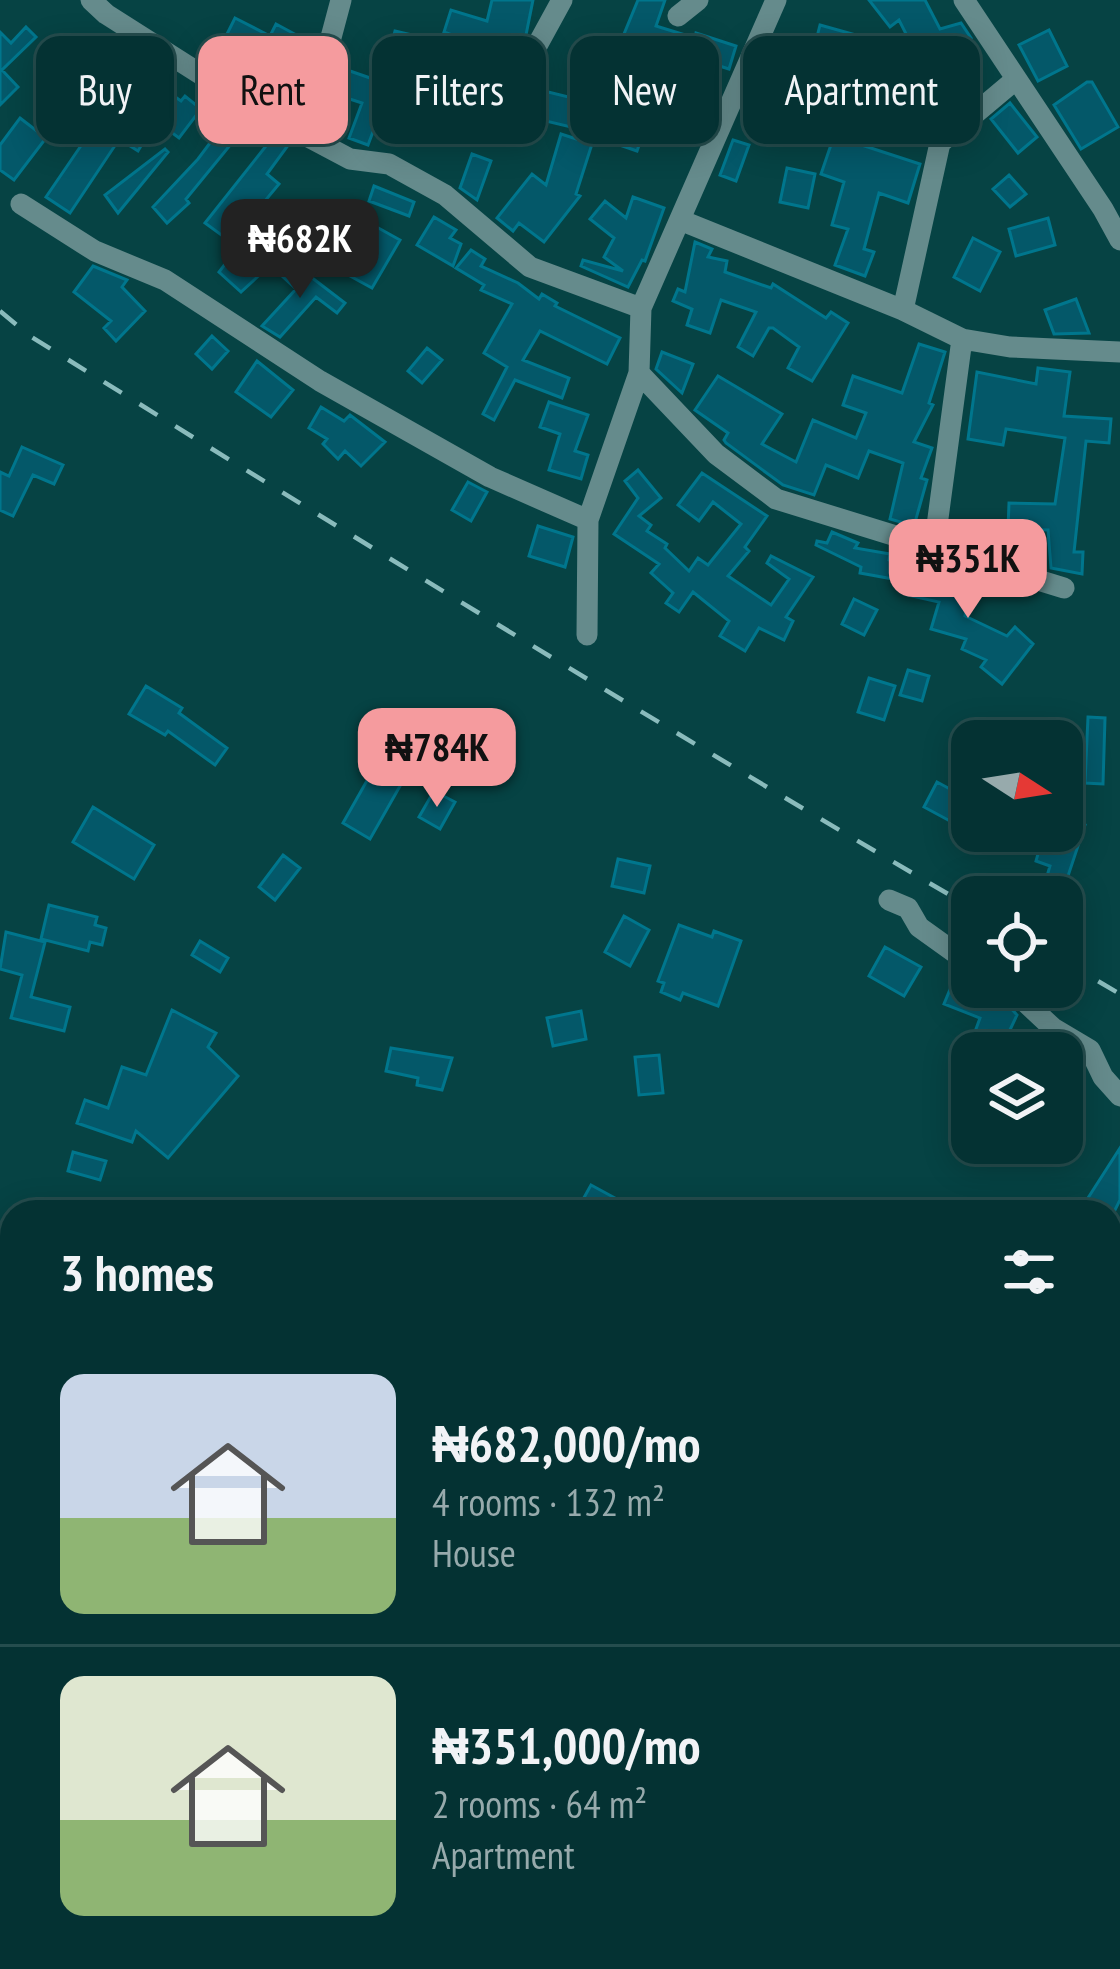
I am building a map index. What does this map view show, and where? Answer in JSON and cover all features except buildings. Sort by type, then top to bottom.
[{"type":"street","points":[[331,36],[340,0]]},
{"type":"street","points":[[542,36],[562,0]]},
{"type":"street","points":[[677,16],[698,0]]},
{"type":"street","points":[[587,635],[588,520],[639,373],[641,308],[776,0]]},
{"type":"street","points":[[964,0],[1120,240]]},
{"type":"street","points":[[103,5],[272,118],[350,159],[389,164],[446,195],[530,266],[641,308]]},
{"type":"street","points":[[903,310],[940,142],[1015,80]]},
{"type":"street","points":[[21,205],[95,251],[165,280],[320,382],[490,478],[588,520]]},
{"type":"street","points":[[680,220],[903,310],[962,339],[1010,347],[1120,352]]},
{"type":"street","points":[[934,548],[962,339]]},
{"type":"street","points":[[639,373],[716,454],[776,499],[1064,589]]},
{"type":"street","points":[[889,900],[908,908],[919,927],[951,950]]},
{"type":"street","points":[[1032,1008],[1090,1050],[1103,1077],[1120,1096]]},
{"type":"railway","points":[[0,311],[30,336],[382,553],[951,896]]},
{"type":"railway","points":[[1083,972],[1120,994]]}]
